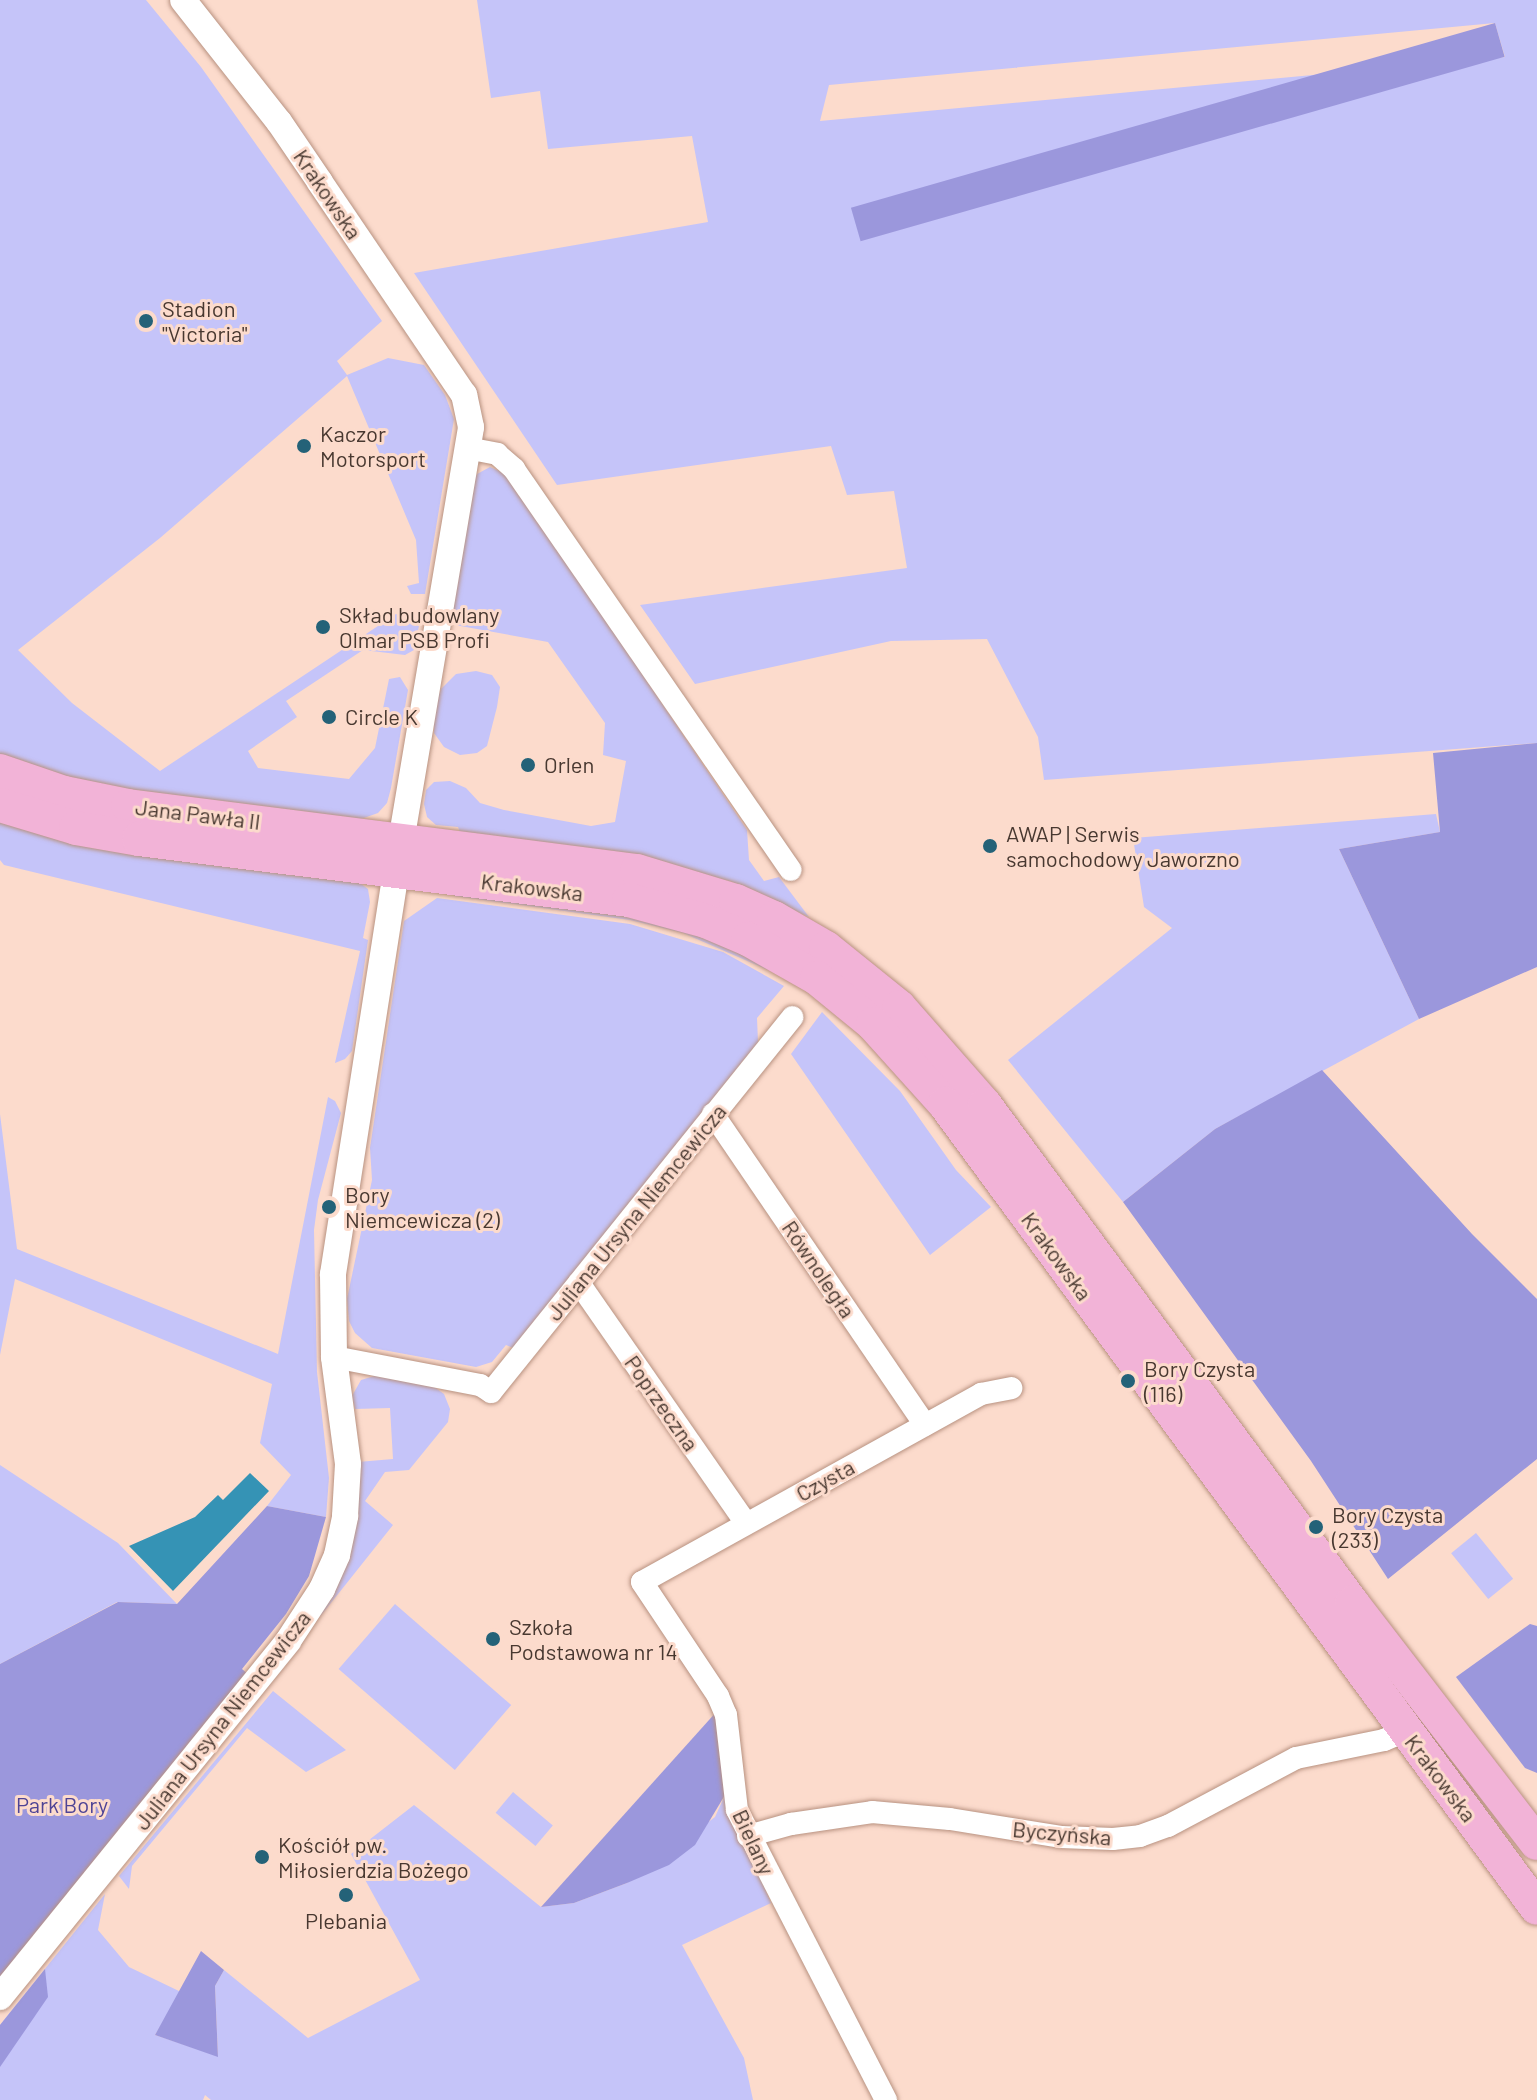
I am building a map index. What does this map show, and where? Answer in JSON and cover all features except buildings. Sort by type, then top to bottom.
[{"type":"main road","name":"Jana Pawła II","points":[[0,771],[64,793],[398,855]]},
{"type":"main road","name":"Jana Pawła II","points":[[0,805],[40,819],[109,834],[398,855]]},
{"type":"main road","name":"Krakowska","points":[[398,855],[651,905],[706,921],[798,966],[873,1024],[945,1104],[1537,1908]]},
{"type":"main road","name":"Krakowska","points":[[398,855],[611,866],[715,892],[808,936],[899,1007],[985,1105],[1352,1603],[1537,1843]]},
{"type":"street","name":"Krakowska","points":[[183,0],[279,122],[464,395]]},
{"type":"street","name":"Juliana Ursyna Niemcewicza","points":[[0,1997],[281,1650],[322,1589],[341,1541],[347,1502],[348,1464],[334,1357],[333,1274],[398,855],[467,448],[471,420],[464,395]]},
{"type":"street","points":[[467,448],[497,454],[509,463],[791,870]]},
{"type":"street","name":"Juliana Ursyna Niemcewicza","points":[[334,1357],[480,1385],[491,1392],[792,1017]]},
{"type":"street","name":"Równoległa","points":[[713,1114],[925,1425]]},
{"type":"street","name":"Poprzeczna","points":[[579,1283],[746,1523]]},
{"type":"street","name":"Czysta","points":[[642,1582],[981,1394],[1011,1388]]},
{"type":"street","name":"Bielany","points":[[642,1582],[722,1706],[726,1715],[732,1789],[748,1836],[886,2100]]},
{"type":"street","name":"Byczyńska","points":[[748,1836],[791,1824],[872,1812],[950,1819],[1061,1837],[1113,1839],[1140,1836],[1168,1826],[1296,1758],[1384,1740],[1405,1731]]},
{"type":"shaded area","name":"Stadion \"Victoria\"","points":[[0,0],[146,0],[201,67],[382,321],[337,361],[347,375],[388,358],[424,365],[445,395],[454,419],[425,594],[411,594],[407,586],[419,583],[416,540],[347,376],[160,538],[18,650],[72,703],[160,771],[396,614],[420,621],[414,650],[405,655],[363,650],[286,701],[297,717],[248,751],[258,768],[349,779],[375,748],[389,679],[400,677],[408,690],[391,788],[387,803],[378,813],[361,819],[80,783],[0,756]]},
{"type":"shaded area","points":[[477,0],[1537,0],[1537,743],[1044,780],[1038,737],[987,639],[891,641],[695,684],[640,605],[907,568],[894,491],[847,495],[831,446],[557,485],[414,273],[708,222],[692,136],[548,149],[540,91],[491,98]],"holes":[[[1495,23],[1505,57],[820,121],[829,85]]]},
{"type":"shaded area","points":[[490,467],[508,475],[747,830],[749,860],[764,881],[779,877],[809,917],[730,881],[461,835],[458,827],[436,825],[427,817],[424,804],[426,790],[434,782],[450,781],[466,788],[480,803],[504,810],[591,826],[615,822],[626,761],[603,755],[605,723],[548,642],[455,625],[451,611],[472,486],[477,474]]},
{"type":"shaded area","points":[[476,671],[492,675],[500,687],[497,707],[487,746],[477,753],[460,755],[444,747],[434,733],[434,707],[441,689],[456,674]]},
{"type":"shaded area","points":[[1436,814],[1440,832],[1339,849],[1419,1019],[1215,1129],[1123,1202],[1008,1060],[1172,928],[1144,907],[1133,838]]},
{"type":"shaded area","points":[[0,820],[356,880],[368,889],[370,902],[363,938],[368,940],[352,1051],[345,1059],[335,1063],[360,951],[4,865],[0,860]]},
{"type":"shaded area","points":[[455,889],[685,926],[772,964],[768,970],[683,933],[630,920],[454,896]]},
{"type":"shaded area","points":[[437,898],[630,924],[723,952],[784,986],[757,1018],[758,1042],[513,1348],[506,1345],[492,1362],[476,1367],[372,1348],[355,1333],[349,1321],[347,1299],[372,1180],[370,1148],[404,921]]},
{"type":"shaded area","points":[[822,1012],[900,1091],[956,1170],[991,1207],[930,1255],[791,1054]]},
{"type":"shaded area","points":[[328,1097],[335,1101],[341,1113],[318,1200],[314,1230],[317,1372],[329,1478],[326,1517],[267,1506],[291,1475],[260,1443],[272,1384],[15,1279],[0,1355],[0,1114],[17,1249],[278,1354]]},
{"type":"shaded area","points":[[381,1374],[433,1386],[444,1394],[450,1409],[448,1422],[409,1470],[385,1472],[365,1501],[393,1525],[319,1618],[337,1587],[358,1517],[358,1462],[393,1459],[390,1408],[355,1409],[352,1396],[361,1380]]},
{"type":"shaded area","points":[[0,1465],[118,1543],[177,1604],[117,1602],[0,1664]]},
{"type":"shaded area","points":[[250,1473],[269,1491],[173,1591],[129,1546],[195,1517],[218,1495],[223,1500]]},
{"type":"shaded area","points":[[1476,1533],[1513,1579],[1488,1599],[1451,1553]]},
{"type":"shaded area","points":[[395,1604],[511,1705],[455,1770],[339,1669]]},
{"type":"shaded area","points":[[273,1691],[346,1750],[306,1772],[247,1728],[132,1866],[129,1889],[119,1876]]},
{"type":"shaded area","points":[[513,1792],[553,1825],[535,1846],[496,1813]]},
{"type":"shaded area","points":[[725,1795],[771,1903],[682,1945],[744,2058],[753,2100],[211,2100],[205,2095],[203,2100],[0,2100],[0,2025],[105,1894],[98,1930],[129,1967],[181,1992],[155,2035],[218,2056],[215,1986],[224,1970],[308,2038],[420,1980],[351,1854],[414,1805],[541,1907],[574,1903],[627,1883],[715,1817]]},
{"type":"green space","points":[[1495,23],[1505,57],[861,241],[851,208]]},
{"type":"green space","points":[[1537,743],[1537,967],[1419,1019],[1339,849],[1440,832],[1433,753]]},
{"type":"green space","points":[[1322,1070],[1472,1234],[1537,1299],[1537,1459],[1388,1579],[1311,1461],[1123,1202],[1215,1129]]},
{"type":"green space","name":"Park Bory","points":[[267,1506],[326,1517],[309,1576],[286,1614],[242,1669],[249,1675],[0,1981],[0,1664],[118,1602],[177,1604]]},
{"type":"green space","points":[[1530,1624],[1537,1626],[1537,1773],[1525,1768],[1456,1677]]},
{"type":"green space","points":[[718,1710],[725,1795],[695,1845],[669,1865],[627,1883],[574,1903],[541,1907]]},
{"type":"green space","points":[[201,1951],[224,1970],[215,1986],[218,2057],[155,2035]]},
{"type":"green space","points":[[45,1969],[48,1997],[0,2067],[0,2025]]},
{"type":"place","name":"Stadion \"Victoria\"","points":[[146,321]]},
{"type":"place","name":"Kaczor Motorsport","points":[[304,446]]},
{"type":"place","name":"Skład budowlany Olmar PSB Profi","points":[[323,627]]},
{"type":"place","name":"Circle K","points":[[329,717]]},
{"type":"place","name":"Orlen","points":[[528,765]]},
{"type":"place","name":"AWAP | Serwis samochodowy Jaworzno","points":[[990,846]]},
{"type":"place","name":"Bory Niemcewicza (2)","points":[[329,1207]]},
{"type":"place","name":"Bory Czysta (116)","points":[[1128,1381]]},
{"type":"place","name":"Bory Czysta (233)","points":[[1316,1527]]},
{"type":"place","name":"Szkoła Podstawowa nr 14","points":[[493,1639]]},
{"type":"place","name":"Kościół pw. Miłosierdzia Bożego","points":[[262,1857]]},
{"type":"place","name":"Plebania","points":[[346,1895]]}]
